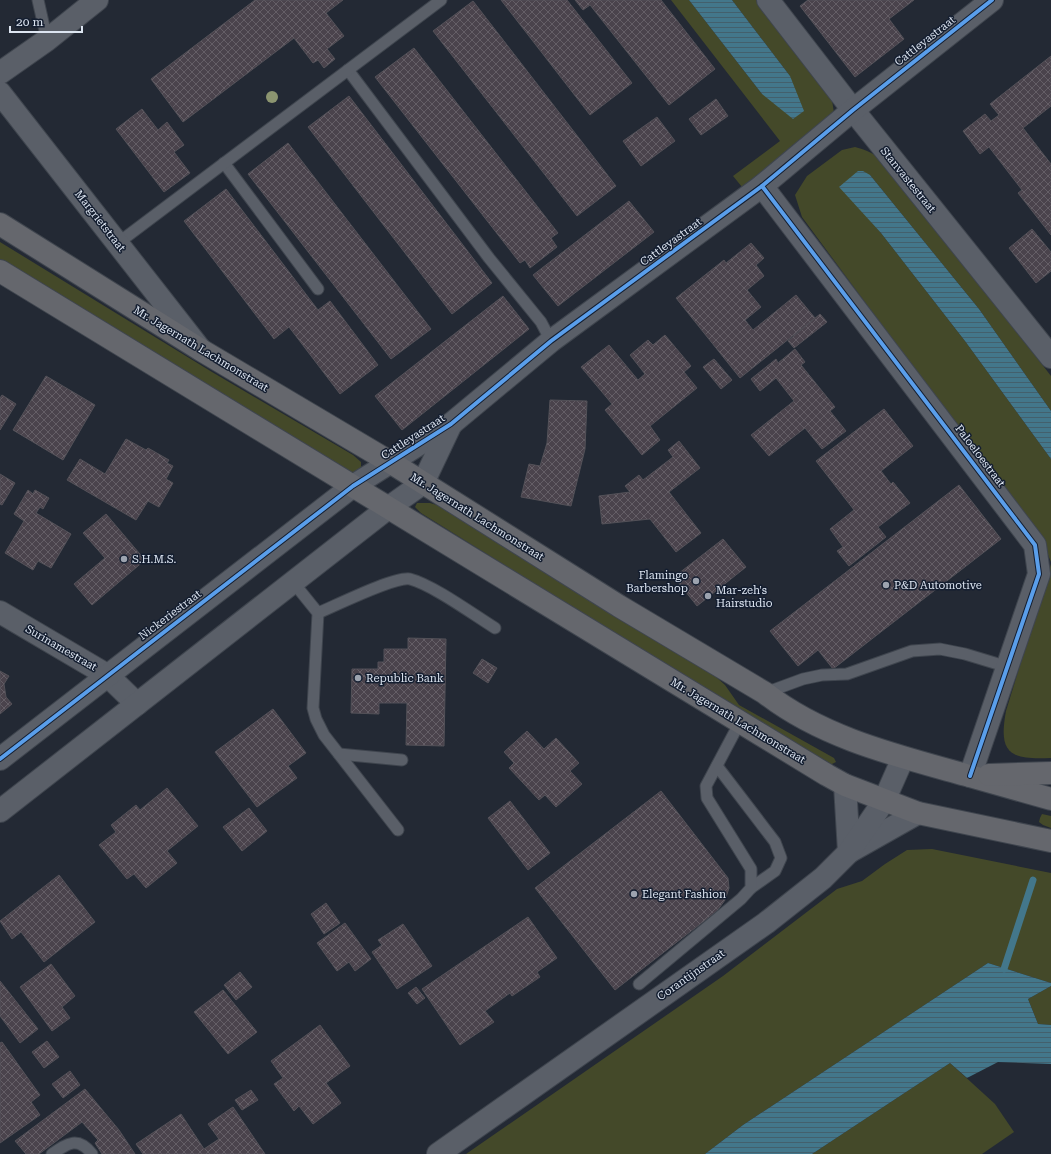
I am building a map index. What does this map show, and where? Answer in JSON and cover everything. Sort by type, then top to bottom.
[{"type":"main road","name":"Mr. Jagernath Lachmonstraat","points":[[0,224],[201,350],[390,462],[619,606],[765,693],[779,704],[836,734],[903,758],[1051,799]]},
{"type":"main road","name":"Mr. Jagernath Lachmonstraat","points":[[0,272],[845,785],[918,813],[1051,841]]},
{"type":"main road","points":[[970,776],[1051,773]]},
{"type":"street","points":[[0,73],[47,40],[98,0]]},
{"type":"street","name":"Stanvastestraat","points":[[768,0],[853,110],[1048,347]]},
{"type":"street","name":"Cattleyastraat","points":[[353,486],[451,424],[551,341],[762,186],[853,110],[992,0]]},
{"type":"street","name":"Margrietstraat","points":[[0,93],[201,350]]},
{"type":"street","name":"Paloeloestraat","points":[[762,186],[1034,545],[1039,574],[970,776]]},
{"type":"street","name":"Cattleyastraat","points":[[423,483],[451,424]]},
{"type":"street","points":[[0,811],[388,508],[423,483]]},
{"type":"street","name":"Nickeriestraat","points":[[0,759],[353,486]]},
{"type":"street","name":"Surinamestraat","points":[[0,612],[107,675],[137,704]]},
{"type":"street","name":"Corantijnstraat","points":[[438,1154],[766,923],[823,878],[849,852],[884,801],[903,758]]},
{"type":"street","points":[[845,785],[849,852],[918,813]]},
{"type":"lane","points":[[38,0],[47,40]]},
{"type":"lane","points":[[118,243],[441,0]]},
{"type":"lane","points":[[348,70],[488,258],[541,322],[551,341]]},
{"type":"lane","points":[[224,163],[318,289]]},
{"type":"lane","points":[[318,613],[391,582],[409,579],[432,589],[495,628]]},
{"type":"lane","points":[[294,582],[318,613],[313,708],[324,735],[398,830]]},
{"type":"lane","points":[[765,693],[803,679],[822,675],[847,674],[912,651],[940,649],[965,654],[1008,667]]},
{"type":"lane","points":[[740,722],[718,766],[706,786],[707,798],[751,869],[751,888]]},
{"type":"lane","points":[[339,754],[402,760]]},
{"type":"lane","points":[[639,984],[741,899],[751,888],[775,871],[780,858],[775,842],[718,766]]},
{"type":"lane","points":[[52,1154],[65,1144],[76,1142],[85,1145],[92,1154]]},
{"type":"green space","points":[[671,0],[689,0],[762,94],[790,76],[732,0],[759,0],[832,100],[834,113],[747,193],[733,176],[780,141]]},
{"type":"green space","points":[[855,147],[871,153],[885,163],[1051,376],[1051,411],[979,309],[870,175],[840,186],[881,233],[965,341],[1051,459],[1051,562],[1043,543],[802,217],[795,195],[807,176],[842,150]]},
{"type":"green space","points":[[0,242],[212,372],[353,455],[361,462],[361,467],[357,472],[351,472],[0,261]]},
{"type":"green space","points":[[417,503],[430,503],[440,506],[715,676],[725,685],[739,705],[834,758],[836,762],[830,765],[775,734],[421,513],[415,507]]},
{"type":"green space","points":[[1051,564],[1051,758],[1026,758],[1010,751],[1006,745],[1004,725],[1006,711]]},
{"type":"green space","points":[[1042,814],[1051,816],[1051,828],[1039,822]]},
{"type":"green space","points":[[932,849],[1051,873],[1051,983],[988,963],[743,1125],[705,1154],[466,1154],[723,976],[837,889],[862,881],[907,850]]},
{"type":"green space","points":[[1051,986],[1051,1025],[1038,1024],[1028,999]]},
{"type":"green space","points":[[950,1063],[995,1104],[1014,1132],[982,1154],[812,1154]]},
{"type":"water","points":[[689,0],[732,0],[790,76],[804,111],[793,119],[762,94]]},
{"type":"water","points":[[858,171],[863,171],[870,175],[979,309],[1051,411],[1051,459],[965,341],[881,233],[839,187]]},
{"type":"water","points":[[988,963],[1051,983],[1051,986],[1028,999],[1038,1024],[1051,1025],[1051,1064],[998,1062],[967,1078],[950,1063],[812,1154],[705,1154],[743,1125]]},
{"type":"building","points":[[255,0],[343,0],[326,13],[344,36],[327,49],[335,59],[324,68],[318,60],[313,63],[294,38],[183,122],[151,79]]},
{"type":"building","points":[[501,0],[567,0],[632,83],[590,115]]},
{"type":"building","points":[[575,0],[661,0],[715,69],[669,105],[590,5],[583,10]]},
{"type":"building","points":[[808,0],[914,0],[889,19],[904,39],[855,77],[800,6]]},
{"type":"building","points":[[473,1],[616,186],[577,216],[433,31]]},
{"type":"building","points":[[414,48],[558,233],[551,238],[557,247],[530,268],[525,260],[520,263],[375,77]]},
{"type":"building","points":[[1051,56],[1051,106],[1023,128],[1051,164],[1051,235],[1018,193],[1022,190],[989,147],[980,154],[963,131],[985,114],[991,121],[999,115],[990,104]]},
{"type":"building","points":[[349,96],[492,283],[452,314],[308,127]]},
{"type":"building","points":[[716,99],[728,116],[701,135],[689,119]]},
{"type":"building","points":[[142,109],[158,130],[167,122],[184,145],[174,152],[190,173],[164,192],[116,129]]},
{"type":"building","points":[[657,117],[675,141],[641,166],[623,141]]},
{"type":"building","points":[[288,143],[431,329],[391,359],[248,174]]},
{"type":"building","points":[[226,189],[318,310],[330,301],[378,365],[340,394],[289,327],[274,339],[184,221]]},
{"type":"building","points":[[629,201],[654,232],[558,306],[533,275]]},
{"type":"building","points":[[1032,229],[1051,252],[1051,271],[1036,283],[1009,248]]},
{"type":"building","points":[[751,243],[764,258],[756,265],[764,276],[747,290],[761,307],[745,320],[753,330],[796,295],[815,318],[740,378],[676,298],[724,260],[726,263]]},
{"type":"building","points":[[503,296],[529,329],[402,430],[375,396]]},
{"type":"building","points":[[820,314],[827,322],[794,348],[788,341]]},
{"type":"building","points":[[665,335],[691,366],[684,372],[697,388],[650,426],[660,440],[642,455],[605,410],[612,404],[581,367],[609,345],[638,380],[645,374],[630,355],[648,340],[653,345]]},
{"type":"building","points":[[795,349],[805,362],[801,365],[835,407],[830,411],[846,431],[822,449],[805,428],[769,456],[751,435],[794,401],[776,378],[760,391],[751,379],[776,359],[778,363]]},
{"type":"building","points":[[714,359],[732,380],[721,389],[703,367]]},
{"type":"building","points":[[46,376],[95,405],[63,460],[13,430]]},
{"type":"building","points":[[2,395],[16,404],[0,430],[0,398]]},
{"type":"building","points":[[550,400],[587,401],[585,449],[571,506],[521,497],[529,464],[540,466],[547,443]]},
{"type":"building","points":[[884,409],[913,446],[881,471],[891,484],[893,482],[910,503],[878,527],[886,537],[849,566],[837,551],[843,547],[830,529],[854,510],[816,461]]},
{"type":"building","points":[[126,439],[146,450],[148,448],[169,460],[167,463],[173,466],[166,479],[173,483],[159,507],[148,501],[136,520],[67,480],[80,459],[105,474]]},
{"type":"building","points":[[679,441],[700,468],[669,492],[701,533],[676,552],[650,519],[602,524],[599,496],[630,492],[625,486],[639,475],[643,480],[673,457],[668,450]]},
{"type":"building","points":[[0,474],[15,483],[2,505],[0,504]]},
{"type":"building","name":"P&D Automotive","points":[[959,485],[1001,539],[833,669],[818,650],[798,666],[770,631]]},
{"type":"building","points":[[28,490],[33,494],[35,490],[49,498],[43,509],[40,507],[36,513],[71,534],[51,568],[38,561],[33,570],[5,553],[24,521],[14,514]]},
{"type":"building","name":"S.H.M.S.","points":[[106,514],[145,560],[92,605],[74,584],[105,558],[83,533]]},
{"type":"building","points":[[723,539],[746,567],[697,606],[674,577]]},
{"type":"building","points":[[408,638],[446,639],[444,746],[406,745],[407,703],[379,703],[379,714],[351,713],[352,669],[378,669],[378,662],[384,662],[384,649],[408,649]]},
{"type":"building","points":[[482,659],[497,668],[488,683],[473,673]]},
{"type":"building","points":[[0,671],[9,676],[4,684],[6,697],[12,704],[0,714]]},
{"type":"building","points":[[273,709],[306,753],[288,766],[297,778],[257,807],[215,752]]},
{"type":"building","points":[[527,731],[544,749],[556,738],[579,763],[570,771],[582,784],[556,807],[545,795],[539,800],[509,768],[514,763],[504,752]]},
{"type":"building","points":[[167,788],[198,826],[167,851],[177,863],[146,888],[134,874],[127,879],[99,845],[116,832],[111,825],[136,805],[140,810]]},
{"type":"building","name":"Elegant Fashion","points":[[661,791],[728,878],[729,888],[725,900],[717,911],[615,990],[535,888]]},
{"type":"building","points":[[510,801],[550,853],[528,870],[488,818]]},
{"type":"building","points":[[249,808],[267,831],[242,851],[223,827]]},
{"type":"building","points":[[59,875],[95,922],[44,962],[21,932],[12,939],[0,921]]},
{"type":"building","points":[[326,903],[340,923],[324,934],[311,914]]},
{"type":"building","points":[[528,917],[557,958],[537,972],[540,977],[512,996],[510,993],[485,1011],[494,1022],[460,1045],[422,989]]},
{"type":"building","points":[[345,923],[371,959],[355,971],[349,962],[337,971],[317,943]]},
{"type":"building","points":[[403,924],[432,966],[397,989],[372,952],[382,945],[378,940]]},
{"type":"building","points":[[51,964],[75,996],[62,1007],[70,1018],[52,1031],[20,987]]},
{"type":"building","points":[[240,972],[252,987],[236,1000],[224,985]]},
{"type":"building","points":[[0,981],[38,1029],[20,1043],[0,1016]]},
{"type":"building","points":[[416,987],[425,998],[417,1004],[408,993]]},
{"type":"building","points":[[223,990],[257,1032],[228,1054],[194,1012]]},
{"type":"building","points":[[320,1025],[350,1066],[326,1083],[341,1103],[313,1124],[299,1106],[294,1111],[274,1084],[283,1078],[271,1061]]},
{"type":"building","points":[[47,1041],[59,1057],[44,1068],[32,1052]]},
{"type":"building","points":[[2,1042],[40,1095],[31,1102],[40,1115],[0,1143],[0,1043]]},
{"type":"building","points":[[70,1071],[80,1085],[63,1098],[52,1084]]},
{"type":"building","points":[[85,1089],[119,1130],[135,1154],[102,1154],[95,1143],[98,1140],[82,1122],[39,1154],[26,1154],[15,1141]]},
{"type":"building","points":[[251,1090],[258,1100],[242,1110],[235,1100]]},
{"type":"building","points":[[233,1107],[265,1154],[143,1154],[136,1144],[181,1114],[204,1149],[219,1139],[208,1124]]},
{"type":"waterway","points":[[1004,969],[1033,880]]},
{"type":"cycle path","points":[[0,759],[353,486],[451,424],[551,341],[762,186],[853,110],[992,0]]},
{"type":"cycle path","points":[[762,186],[1035,545],[1039,574],[970,776]]},
{"type":"place","name":"S.H.M.S.","points":[[124,559]]},
{"type":"place","name":"Flamingo Barbershop","points":[[696,581]]},
{"type":"place","name":"P&D Automotive","points":[[886,585]]},
{"type":"place","name":"Mar-zeh's Hairstudio","points":[[708,596]]},
{"type":"place","name":"Republic Bank","points":[[358,678]]},
{"type":"place","name":"Elegant Fashion","points":[[634,894]]}]
